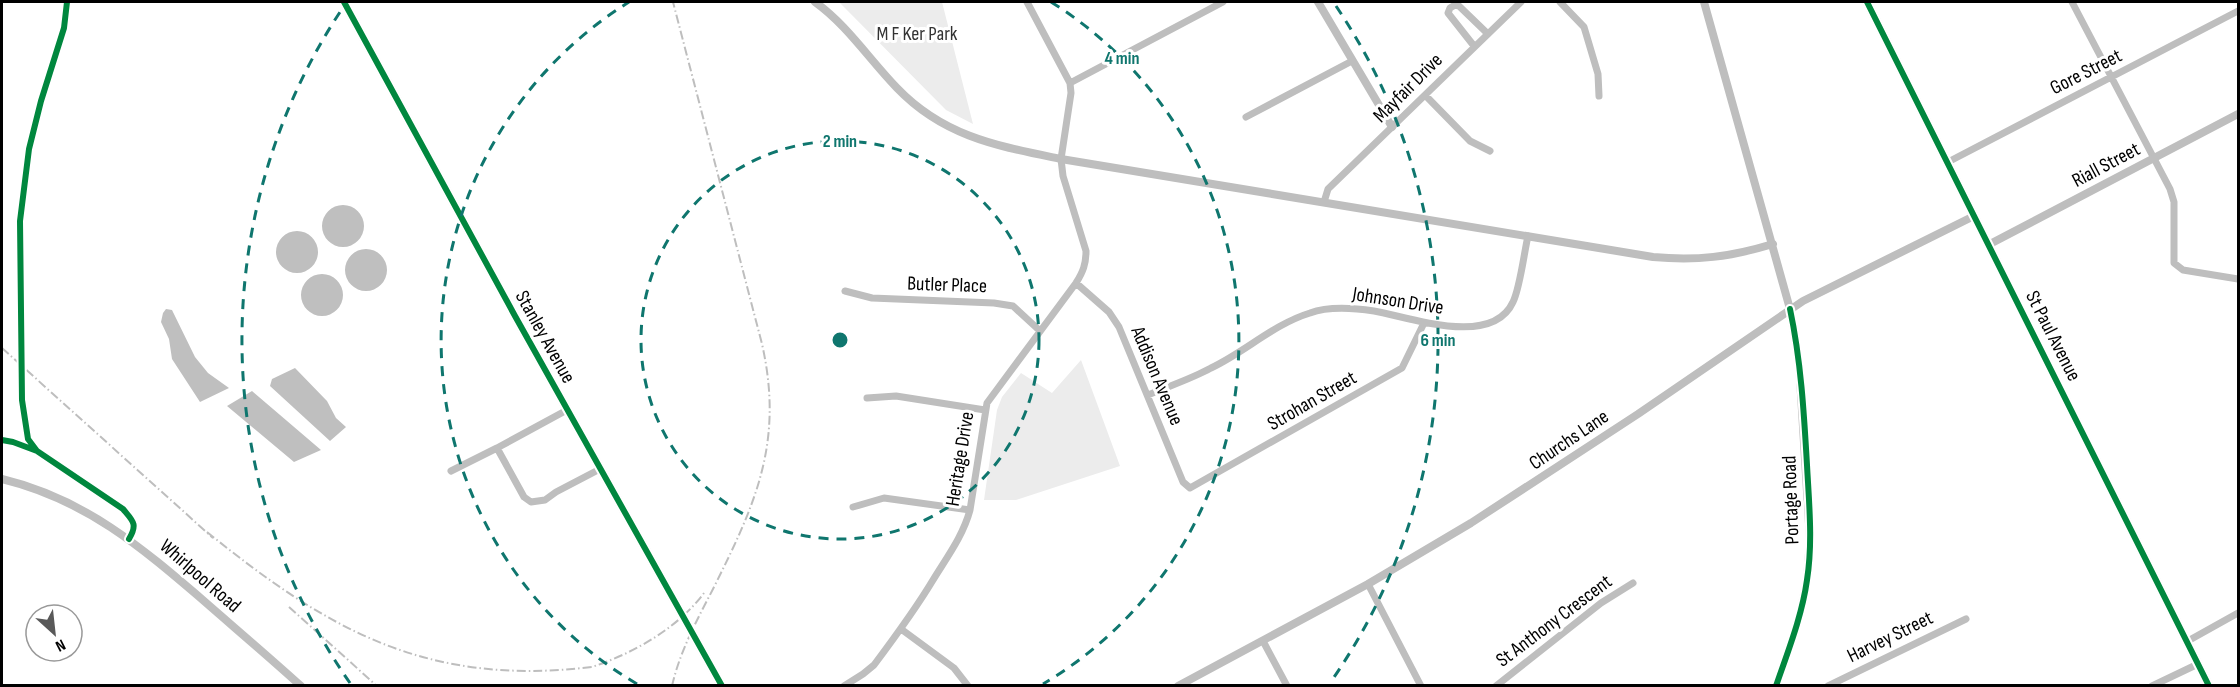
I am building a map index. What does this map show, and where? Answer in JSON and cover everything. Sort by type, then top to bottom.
[{"type":"main road","name":"Stanley Avenue","points":[[344,2],[600,470],[722,686]]},
{"type":"main road","name":"St Paul Avenue","points":[[1867,2],[2209,686]]},
{"type":"street","points":[[815,2],[845,28],[897,88],[913,102],[967,136],[996,145],[1061,159],[1653,257],[1710,259],[1740,254],[1773,244]]},
{"type":"street","points":[[1027,2],[1070,83],[1223,2]]},
{"type":"street","points":[[1318,2],[1392,127]]},
{"type":"street","name":"Mayfair Drive","points":[[1324,202],[1328,189],[1521,2]]},
{"type":"street","points":[[1560,2],[1584,27],[1598,74],[1599,96]]},
{"type":"street","name":"Portage Road","points":[[1704,2],[1773,244],[1790,309],[1799,362],[1810,540],[1807,580],[1801,609],[1776,686]]},
{"type":"street","points":[[2072,2],[2154,158],[2174,202],[2174,263],[2178,267],[2238,279]]},
{"type":"street","points":[[1474,46],[1451,19],[1448,13],[1450,8],[1455,5],[1459,6],[1488,34]]},
{"type":"street","name":"Gore Street","points":[[1948,162],[2238,11]]},
{"type":"street","points":[[1246,117],[1352,61]]},
{"type":"street","name":"Heritage Drive","points":[[844,686],[874,665],[901,629],[956,543],[970,510],[985,410],[992,395],[1076,283],[1086,262],[1086,250],[1063,176],[1061,159],[1071,93],[1070,83]]},
{"type":"street","points":[[1425,95],[1470,141],[1490,151]]},
{"type":"street","name":"Riall Street","points":[[1988,245],[2238,114]]},
{"type":"street","name":"Churchs Lane","points":[[1178,686],[1368,584],[1518,494],[1803,301],[1974,216]]},
{"type":"street","name":"Johnson Drive","points":[[1148,395],[1212,368],[1286,323],[1312,312],[1339,308],[1372,311],[1424,323],[1475,327],[1491,322],[1505,313],[1513,302],[1528,236]]},
{"type":"street","name":"Addison Avenue","points":[[1076,283],[1114,319],[1183,482],[1190,488],[1196,486]]},
{"type":"street","name":"Butler Place","points":[[845,291],[872,298],[994,303],[1013,306],[1039,330]]},
{"type":"street","name":"Strohan Street","points":[[1196,486],[1402,368],[1424,323]]},
{"type":"street","points":[[867,398],[896,396],[985,410]]},
{"type":"street","points":[[451,471],[567,410]]},
{"type":"street","points":[[498,448],[524,497],[531,502],[545,500],[600,470]]},
{"type":"street","name":"Whirlpool Road","points":[[2,480],[22,484],[67,502],[114,528],[157,560],[301,686]]},
{"type":"street","points":[[853,507],[884,498],[970,510]]},
{"type":"street","name":"St Anthony Crescent","points":[[1496,686],[1601,603],[1633,583]]},
{"type":"street","points":[[1368,584],[1420,686]]},
{"type":"street","points":[[2186,642],[2238,613]]},
{"type":"street","name":"Harvey Street","points":[[1828,686],[1966,619]]},
{"type":"street","points":[[901,629],[954,668],[968,686]]},
{"type":"street","points":[[1263,641],[1287,686]]},
{"type":"street","points":[[2152,686],[2198,664]]},
{"type":"green space","name":"M F Ker Park","points":[[839,2],[942,2],[973,124],[946,110]]},
{"type":"green space","points":[[1081,360],[1120,466],[1016,500],[984,500],[997,410],[1002,397],[1021,373],[1052,393]]},
{"type":"shaded area","points":[[343,205],[351,206],[358,211],[363,218],[363,234],[358,241],[351,246],[343,247],[335,246],[328,241],[323,234],[322,226],[323,218],[328,211],[335,206]]},
{"type":"shaded area","points":[[297,231],[305,232],[312,237],[317,244],[317,260],[312,267],[305,272],[297,273],[289,272],[282,267],[277,260],[276,252],[277,244],[282,237],[289,232]]},
{"type":"shaded area","points":[[366,249],[374,250],[381,255],[386,262],[386,278],[381,285],[374,290],[366,291],[358,290],[351,285],[346,278],[345,270],[346,262],[351,255],[358,250]]},
{"type":"shaded area","points":[[322,274],[330,275],[337,280],[342,287],[342,303],[337,310],[330,315],[322,316],[314,315],[307,310],[302,303],[301,295],[302,287],[307,280],[314,275]]},
{"type":"shaded area","points":[[166,309],[172,310],[195,357],[208,373],[229,388],[200,402],[172,359],[169,339],[161,322]]},
{"type":"shaded area","points":[[295,368],[327,401],[336,418],[346,427],[330,441],[270,386],[272,379]]},
{"type":"shaded area","points":[[252,391],[321,450],[294,462],[227,406]]},
{"type":"railway","points":[[672,686],[690,636],[753,500],[768,442],[770,412],[768,379],[762,344],[673,2]]},
{"type":"railway","points":[[2,348],[213,538]]},
{"type":"railway","points":[[207,532],[294,597],[338,623],[382,643],[429,659],[479,668],[533,671],[592,667],[654,638],[681,617],[704,593]]},
{"type":"railway","points":[[289,607],[377,686]]},
{"type":"cycle path","points":[[37,451],[28,439],[22,400],[20,221],[29,149],[41,101],[64,28],[67,2]]},
{"type":"cycle path","points":[[344,2],[515,316],[722,686]]},
{"type":"cycle path","points":[[1867,2],[2209,686]]},
{"type":"cycle path","points":[[1776,686],[1802,607],[1810,551],[1803,406],[1790,309]]},
{"type":"cycle path","points":[[2,440],[37,451],[123,509],[134,526],[129,539]]}]
